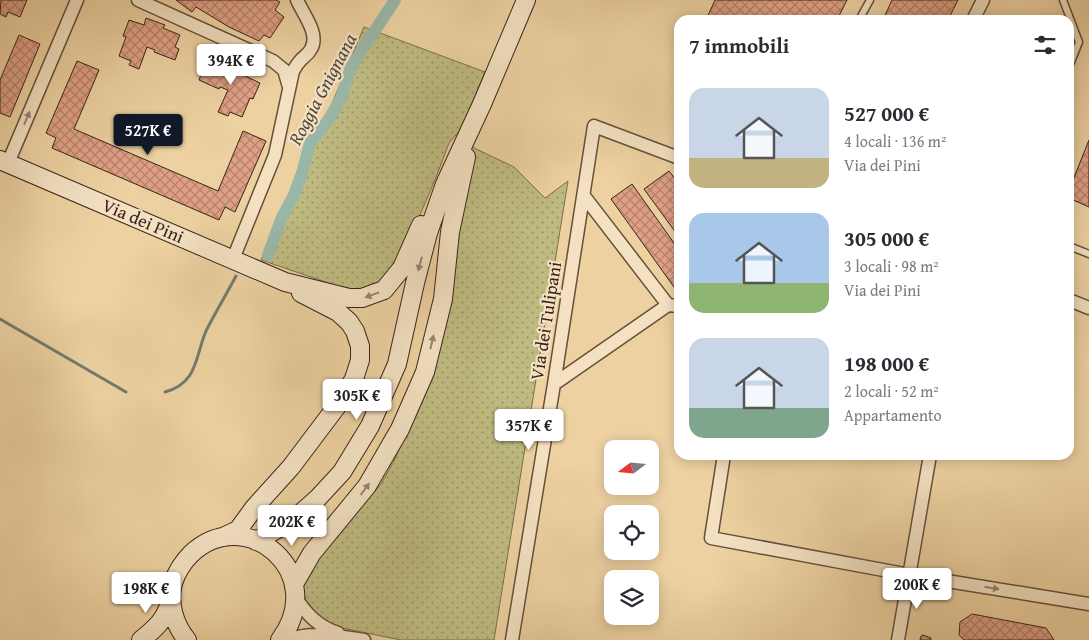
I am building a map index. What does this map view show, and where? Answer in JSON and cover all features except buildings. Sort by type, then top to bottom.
[{"type":"main road","points":[[256,541],[292,521],[317,499],[342,472],[370,426],[397,364],[417,274],[428,233],[445,184],[482,104],[526,0]]},
{"type":"main road","points":[[295,591],[312,553],[368,486],[400,429],[425,372],[443,298],[450,232],[461,173],[482,104]]},
{"type":"main road","name":"Via dei Pini","points":[[4,161],[285,282],[300,293],[338,312],[349,322],[355,331],[360,346],[360,360],[354,379],[338,406],[291,467],[254,508],[238,530],[210,541],[198,548],[184,561],[176,576],[171,600]]},
{"type":"main road","name":"Via dei Pini","points":[[285,282],[308,286],[336,296],[362,298],[384,290],[402,268],[428,211],[445,184]]},
{"type":"main road","name":"Via dei Pini","points":[[256,541],[258,519],[262,509],[331,431],[358,390],[364,374],[366,360],[362,335],[346,305],[336,296]]},
{"type":"main road","points":[[223,537],[239,537],[256,541],[266,546],[282,560],[289,571],[295,591],[294,614],[280,640]]},
{"type":"main road","points":[[141,640],[161,622],[167,613],[171,600]]},
{"type":"main road","points":[[171,600],[176,623],[187,640]]},
{"type":"street","points":[[4,161],[76,0]]},
{"type":"street","points":[[138,0],[273,61],[284,70],[290,89]]},
{"type":"street","points":[[233,259],[275,155],[293,72],[300,60],[313,47],[313,35],[308,20],[297,0]]},
{"type":"street","points":[[975,15],[983,0]]},
{"type":"street","name":"Via dei Tulipani","points":[[512,640],[594,126],[674,156]]},
{"type":"street","points":[[554,384],[673,306],[584,196]]},
{"type":"street","points":[[1074,302],[1089,308]]},
{"type":"street","points":[[723,460],[711,538],[910,575],[1089,604]]},
{"type":"street","points":[[898,640],[929,460]]},
{"type":"street","points":[[295,591],[306,613],[318,624],[359,639]]},
{"type":"street","points":[[287,640],[323,635],[359,639]]},
{"type":"lane","points":[[862,15],[870,0]]},
{"type":"lane","points":[[1063,0],[1069,15]]},
{"type":"lane","points":[[1074,29],[1079,42],[1074,54]]},
{"type":"lane","points":[[1074,248],[1089,254]]},
{"type":"shaded area","points":[[364,27],[485,72],[461,129],[449,143],[403,254],[382,284],[365,291],[349,290],[261,260],[292,193],[310,138],[325,120]]},
{"type":"shaded area","points":[[472,147],[514,167],[545,198],[568,181],[494,640],[401,640],[342,628],[322,620],[306,602],[303,590],[306,576],[351,514],[381,484],[393,463],[416,412]]},
{"type":"waterway","name":"Roggia Gnignana","points":[[268,255],[282,217],[294,195],[310,143],[329,119],[341,98],[351,67],[395,0]]},
{"type":"waterway","points":[[165,392],[176,388],[190,376],[206,331],[236,276]]},
{"type":"waterway","points":[[0,319],[126,392]]}]
